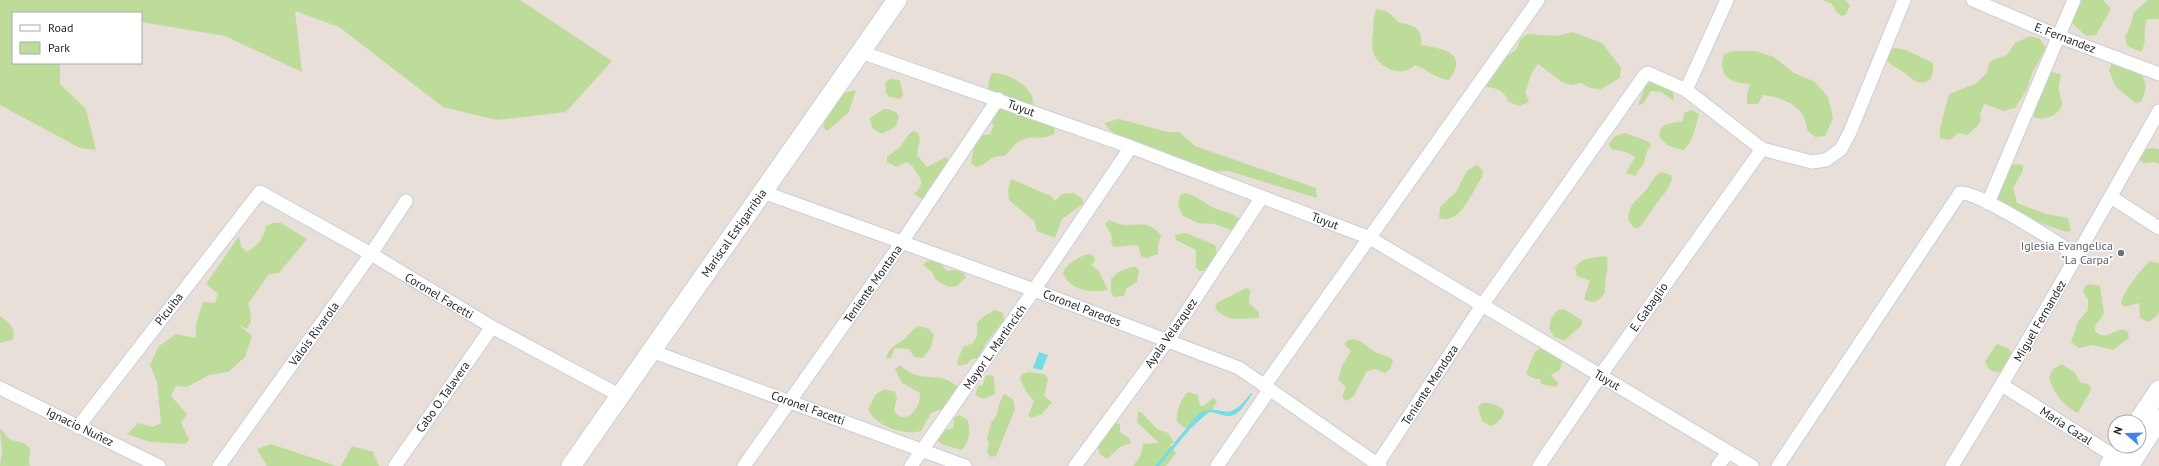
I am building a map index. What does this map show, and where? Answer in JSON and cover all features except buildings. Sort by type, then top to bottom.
[{"type":"street","name":"Mariscal Estigarribia","points":[[571,466],[897,0]]},
{"type":"street","points":[[1217,466],[1267,387],[1538,0]]},
{"type":"street","points":[[1686,90],[1727,0]]},
{"type":"street","points":[[1762,149],[1812,162],[1826,160],[1841,149],[1850,132],[1904,0]]},
{"type":"street","name":"E. Fernandez","points":[[1973,0],[2058,36],[2159,74]]},
{"type":"street","points":[[1988,203],[2074,0]]},
{"type":"street","name":"Tuyut","points":[[861,52],[1131,147],[1370,238],[1483,304],[1600,376],[1752,466]]},
{"type":"street","name":"Teniente Mendoza","points":[[1378,465],[1483,304],[1644,76],[1648,73],[1655,74],[1686,90],[1762,149]]},
{"type":"street","name":"Teniente Montana","points":[[744,466],[902,242],[998,100]]},
{"type":"street","name":"Miguel Fernandez","points":[[1952,466],[2002,385],[2078,256],[2159,111]]},
{"type":"street","name":"Mayor L. Martincich","points":[[911,466],[1034,290],[1131,147]]},
{"type":"street","name":"E. Gabaglio","points":[[1539,466],[1600,376],[1762,149]]},
{"type":"street","name":"Coronel Facetti","points":[[260,192],[371,254],[492,327],[621,396]]},
{"type":"street","name":"Picuiba","points":[[78,427],[260,192]]},
{"type":"street","name":"Coronel Paredes","points":[[763,192],[1034,290],[1239,368],[1378,465]]},
{"type":"street","points":[[1778,466],[1955,197],[1960,193],[1966,192],[1988,203],[2078,256]]},
{"type":"street","name":"Ayala Velazquez","points":[[1075,466],[1168,340],[1262,197]]},
{"type":"street","points":[[2111,197],[2159,228]]},
{"type":"street","name":"Valois Rivarola","points":[[219,466],[371,254],[406,201]]},
{"type":"street","name":"Cabo O. Talavera","points":[[395,466],[492,327]]},
{"type":"street","name":"Coronel Facetti","points":[[651,351],[965,466]]},
{"type":"street","name":"Maria Cazal","points":[[2002,385],[2123,461]]},
{"type":"street","points":[[2143,414],[2159,390]]},
{"type":"street","name":"Ignacio Nuñez","points":[[1,391],[159,466]]},
{"type":"street","points":[[2123,461],[2159,419]]},
{"type":"street","points":[[1718,466],[1728,452]]},
{"type":"green space","points":[[0,0],[520,0],[612,61],[566,112],[497,120],[443,107],[339,27],[295,11],[302,72],[225,36],[142,22],[142,12],[12,12],[12,64],[60,64],[60,84],[86,109],[96,150],[80,148],[0,105]]},
{"type":"green space","points":[[1822,0],[1845,0],[1850,5],[1846,14],[1842,16],[1837,13],[1832,4]]},
{"type":"green space","points":[[2075,0],[2103,0],[2111,9],[2096,35],[2086,36],[2071,22]]},
{"type":"green space","points":[[2148,0],[2159,0],[2159,19],[2147,19],[2144,44],[2141,52],[2127,46],[2125,36],[2130,27],[2134,12]]},
{"type":"green space","points":[[1377,9],[1389,13],[1398,22],[1412,26],[1419,30],[1421,45],[1445,50],[1451,54],[1455,58],[1456,63],[1449,80],[1440,78],[1415,65],[1410,69],[1399,71],[1392,70],[1381,64],[1375,56],[1372,45],[1374,18]]},
{"type":"green space","points":[[1573,32],[1602,43],[1621,68],[1620,78],[1601,89],[1590,88],[1581,83],[1571,85],[1562,82],[1538,64],[1532,72],[1525,92],[1529,102],[1519,106],[1509,102],[1505,95],[1500,91],[1494,88],[1486,87],[1499,62],[1516,50],[1520,40],[1527,34],[1557,36]]},
{"type":"green space","points":[[2030,36],[2040,39],[2046,48],[2032,73],[2027,89],[2015,108],[2004,111],[1984,104],[1980,114],[1981,119],[1979,124],[1968,135],[1958,133],[1950,140],[1940,138],[1940,128],[1949,94],[1975,84],[1987,73],[1989,63],[2007,55],[2015,43]]},
{"type":"green space","points":[[1895,48],[1906,50],[1933,63],[1933,72],[1930,80],[1922,83],[1915,81],[1889,63],[1885,58],[1890,50]]},
{"type":"green space","points":[[1734,51],[1756,51],[1774,57],[1794,73],[1815,82],[1828,97],[1833,118],[1825,136],[1815,137],[1807,130],[1803,115],[1798,109],[1779,98],[1763,95],[1758,104],[1747,104],[1747,94],[1750,84],[1731,80],[1724,73],[1722,68],[1724,54]]},
{"type":"green space","points":[[2139,58],[2137,64],[2146,86],[2141,102],[2135,103],[2115,86],[2109,70],[2113,61]]},
{"type":"green space","points":[[2051,72],[2061,74],[2059,92],[2062,101],[2061,108],[2055,114],[2046,118],[2042,119],[2034,117],[2034,112],[2038,102],[2038,92]]},
{"type":"green space","points":[[992,73],[1004,75],[1018,81],[1024,86],[1029,91],[1033,103],[1026,117],[1046,121],[1055,128],[1054,134],[1045,137],[1027,138],[1014,145],[1005,156],[992,158],[984,164],[976,167],[971,163],[974,148],[971,144],[980,136],[990,134],[994,125],[990,121],[988,96],[990,77]]},
{"type":"green space","points":[[890,79],[900,80],[903,95],[900,99],[889,97],[886,93],[885,83]]},
{"type":"green space","points":[[1651,81],[1673,91],[1674,101],[1661,92],[1651,91],[1643,104],[1638,105],[1646,85]]},
{"type":"green space","points":[[837,87],[845,93],[856,90],[849,112],[827,131],[823,127]]},
{"type":"green space","points":[[884,109],[889,109],[897,113],[899,118],[895,127],[882,134],[872,128],[870,118]]},
{"type":"green space","points":[[1692,110],[1699,114],[1694,134],[1689,143],[1683,150],[1668,146],[1660,138],[1661,129],[1663,126],[1683,121],[1684,113]]},
{"type":"green space","points":[[1119,119],[1168,132],[1179,132],[1195,146],[1316,188],[1317,198],[1228,171],[1207,172],[1120,136],[1111,131],[1104,123]]},
{"type":"green space","points":[[913,131],[918,133],[920,138],[917,155],[927,167],[946,157],[949,161],[929,192],[922,199],[914,194],[921,185],[921,180],[911,165],[906,162],[897,167],[887,162],[887,157],[899,148]]},
{"type":"green space","points":[[1625,133],[1645,140],[1652,145],[1647,151],[1644,163],[1637,172],[1636,176],[1626,173],[1635,157],[1626,152],[1611,149],[1609,144],[1615,136]]},
{"type":"green space","points":[[2153,148],[2159,149],[2159,164],[2153,162],[2143,163],[2136,157],[2142,150]]},
{"type":"green space","points":[[1476,165],[1483,171],[1482,177],[1465,206],[1453,217],[1446,219],[1439,218],[1440,207],[1456,192],[1467,171]]},
{"type":"green space","points":[[2008,165],[2023,165],[2023,170],[2013,188],[2017,203],[2046,214],[2068,218],[2071,231],[2066,232],[2032,220],[1996,200],[1994,192]]},
{"type":"green space","points":[[1661,172],[1671,175],[1672,179],[1670,185],[1642,225],[1639,228],[1634,228],[1628,220],[1630,210],[1656,176]]},
{"type":"green space","points":[[1011,179],[1051,196],[1055,201],[1062,194],[1073,193],[1082,198],[1083,204],[1062,219],[1055,238],[1037,231],[1034,221],[1009,200],[1008,190]]},
{"type":"green space","points":[[1185,193],[1196,197],[1214,208],[1231,214],[1240,220],[1235,228],[1230,230],[1215,224],[1198,223],[1183,216],[1178,206],[1180,195]]},
{"type":"green space","points":[[1109,220],[1123,225],[1144,224],[1152,227],[1161,235],[1158,245],[1158,254],[1146,258],[1141,256],[1138,245],[1114,247],[1111,243],[1111,235],[1105,224]]},
{"type":"green space","points":[[273,223],[281,223],[307,239],[279,273],[269,274],[248,304],[250,308],[251,322],[247,329],[238,324],[252,336],[245,357],[228,372],[209,375],[187,387],[176,386],[171,396],[187,414],[181,423],[189,439],[186,444],[150,442],[127,434],[138,423],[153,427],[161,423],[157,382],[150,365],[159,346],[176,334],[196,338],[196,324],[203,302],[215,303],[218,294],[206,284],[239,236],[241,246],[246,252],[254,248],[259,242],[266,226]]},
{"type":"green space","points":[[1186,233],[1215,245],[1215,256],[1204,271],[1199,271],[1196,267],[1196,250],[1176,240],[1175,235]]},
{"type":"green space","points":[[1089,254],[1094,256],[1095,261],[1091,265],[1099,271],[1108,290],[1088,291],[1081,289],[1075,287],[1066,278],[1063,272],[1068,266],[1078,258]]},
{"type":"green space","points":[[1603,256],[1607,257],[1605,292],[1599,300],[1590,302],[1584,299],[1590,281],[1577,276],[1575,267],[1584,260]]},
{"type":"green space","points":[[934,260],[940,262],[947,271],[956,270],[964,273],[966,277],[957,286],[949,287],[939,282],[935,279],[932,272],[923,265],[926,262]]},
{"type":"green space","points":[[2149,261],[2159,263],[2159,312],[2157,316],[2149,322],[2140,318],[2139,303],[2124,307],[2121,303],[2129,286]]},
{"type":"green space","points":[[1131,267],[1136,267],[1139,271],[1137,282],[1127,288],[1124,296],[1114,297],[1111,293],[1111,279],[1118,272]]},
{"type":"green space","points":[[2090,284],[2100,286],[2104,314],[2095,326],[2095,331],[2104,335],[2120,330],[2128,332],[2129,338],[2113,350],[2093,345],[2079,348],[2071,342],[2078,322],[2088,310],[2088,300],[2083,291],[2085,286]]},
{"type":"green space","points":[[1246,288],[1251,290],[1249,301],[1259,313],[1259,318],[1230,318],[1219,313],[1215,308],[1217,303]]},
{"type":"green space","points":[[1563,309],[1582,320],[1582,325],[1564,341],[1554,337],[1549,328],[1551,318],[1558,310]]},
{"type":"green space","points":[[995,310],[1003,313],[1004,320],[986,343],[979,358],[972,359],[967,364],[959,366],[957,362],[963,347],[973,343],[977,336],[977,323],[984,316]]},
{"type":"green space","points":[[0,316],[9,323],[14,332],[12,340],[0,343]]},
{"type":"green space","points":[[919,326],[929,329],[934,335],[931,347],[923,358],[914,357],[909,349],[895,348],[891,358],[886,359],[892,348]]},
{"type":"green space","points":[[1353,339],[1360,341],[1375,352],[1393,360],[1390,369],[1385,373],[1375,369],[1366,372],[1354,396],[1346,401],[1342,397],[1346,387],[1338,380],[1342,366],[1351,351],[1344,344],[1348,340]]},
{"type":"green space","points":[[1997,344],[2007,348],[2015,355],[2006,371],[1996,372],[1990,370],[1986,365],[1985,361]]},
{"type":"green space","points":[[1542,347],[1556,353],[1562,362],[1560,370],[1551,375],[1558,383],[1556,387],[1541,384],[1540,379],[1535,379],[1526,374],[1534,353]]},
{"type":"green space","points":[[2062,364],[2075,373],[2080,382],[2090,385],[2091,390],[2078,413],[2064,403],[2054,389],[2049,378],[2053,369]]},
{"type":"green space","points":[[900,365],[913,374],[946,379],[958,387],[946,408],[931,413],[921,431],[899,431],[883,425],[868,409],[876,394],[885,389],[895,392],[897,397],[894,411],[899,416],[908,416],[916,409],[920,398],[920,393],[902,383],[895,369]]},
{"type":"green space","points":[[1029,372],[1044,374],[1048,378],[1044,396],[1052,402],[1042,414],[1032,418],[1028,416],[1034,401],[1027,393],[1020,379],[1022,374]]},
{"type":"green space","points":[[990,375],[994,377],[995,394],[984,399],[975,395],[978,386],[983,385],[985,376]]},
{"type":"green space","points":[[1188,392],[1198,395],[1200,406],[1205,405],[1213,398],[1217,401],[1212,410],[1190,428],[1185,428],[1177,422],[1177,418],[1181,401]]},
{"type":"green space","points":[[1004,394],[1013,399],[1015,409],[996,456],[991,457],[987,453],[989,444],[987,439],[991,423],[997,415],[999,404]]},
{"type":"green space","points":[[1482,403],[1494,404],[1500,407],[1504,411],[1500,420],[1491,426],[1482,421],[1478,407]]},
{"type":"green space","points":[[1138,411],[1142,413],[1157,429],[1168,433],[1174,442],[1170,445],[1176,453],[1166,466],[1133,466],[1141,455],[1143,444],[1159,443],[1137,422]]},
{"type":"green space","points":[[959,415],[968,420],[969,428],[969,436],[965,447],[962,450],[941,444],[935,436],[944,430],[953,428],[954,418]]},
{"type":"green space","points":[[1115,423],[1120,424],[1120,432],[1129,438],[1131,443],[1120,447],[1107,459],[1100,454],[1097,446]]},
{"type":"green space","points":[[0,429],[8,438],[24,443],[28,447],[30,450],[30,466],[0,466],[2,452]]},
{"type":"green space","points":[[271,444],[337,466],[267,466],[257,449]]},
{"type":"green space","points":[[352,446],[373,452],[379,466],[341,466]]},
{"type":"water","points":[[1039,352],[1048,355],[1042,370],[1033,368]]},
{"type":"water","points":[[1251,393],[1252,394],[1239,412],[1231,416],[1208,412],[1190,429],[1159,466],[1155,466],[1199,413],[1208,410],[1230,412],[1242,403]]},
{"type":"place","name":"Iglesia Evangelica \"La Carpa\"","points":[[2121,253]]}]
